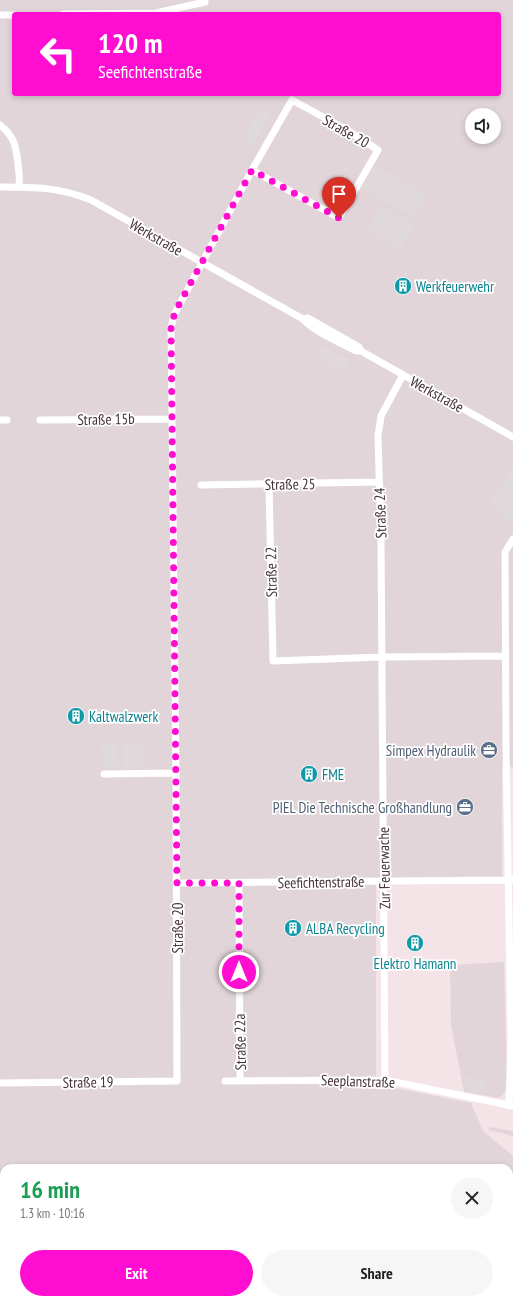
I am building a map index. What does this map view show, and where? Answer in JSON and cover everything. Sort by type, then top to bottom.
[{"type":"street","points":[[160,12],[205,2]]},
{"type":"street","points":[[0,15],[12,15]]},
{"type":"street","name":"Straße 20","points":[[177,1081],[177,883],[171,327],[175,312],[252,170],[292,100],[347,130],[378,150],[339,218],[252,170]]},
{"type":"street","points":[[0,125],[9,133],[14,141],[18,153],[19,187]]},
{"type":"street","name":"Werkstraße","points":[[0,187],[55,189],[92,200],[303,318],[305,322],[323,333],[356,351],[361,351],[513,437]]},
{"type":"street","name":"Straße 24","points":[[382,657],[378,436],[381,416],[403,375]]},
{"type":"street","name":"Straße 15b","points":[[40,420],[172,419]]},
{"type":"street","name":"Straße 25","points":[[201,485],[379,482]]},
{"type":"street","name":"Straße 22","points":[[269,484],[272,660],[382,657]]},
{"type":"street","points":[[511,1106],[512,1043],[505,656],[505,552],[513,539]]},
{"type":"street","points":[[382,657],[505,656]]},
{"type":"street","name":"Zur Feuerwache","points":[[382,657],[385,1080]]},
{"type":"street","points":[[104,774],[176,773]]},
{"type":"street","name":"Seefichtenstraße","points":[[177,883],[510,879]]},
{"type":"street","name":"Straße 22a","points":[[239,883],[240,1081]]},
{"type":"street","name":"Seeplanstraße","points":[[225,1081],[385,1080],[511,1106]]},
{"type":"street","name":"Straße 19","points":[[0,1083],[177,1081]]},
{"type":"shaded area","points":[[0,0],[513,0],[513,767],[502,767],[502,883],[376,883],[376,1084],[471,1103],[483,1131],[513,1156],[513,1164],[0,1164]]},
{"type":"shaded area","points":[[260,106],[271,113],[253,145],[243,139]]},
{"type":"shaded area","points":[[373,165],[427,195],[414,217],[361,188]]},
{"type":"shaded area","points":[[381,205],[415,224],[400,249],[367,231]]},
{"type":"shaded area","points":[[323,346],[350,360],[342,372],[317,357]]},
{"type":"shaded area","points":[[513,468],[513,519],[511,522],[489,504]]},
{"type":"shaded area","points":[[102,743],[117,743],[118,767],[103,767]]},
{"type":"shaded area","points":[[123,743],[145,743],[145,768],[124,769]]},
{"type":"shaded area","points":[[504,962],[507,1087],[503,1095],[499,1098],[464,1092],[451,1025],[450,965]]},
{"type":"shaded area","points":[[466,1076],[485,1080],[483,1095],[465,1090]]},
{"type":"shaded area","points":[[489,1127],[513,1131],[513,1136],[489,1130]]},
{"type":"place","name":"Werkfeuerwehr","points":[[403,286]]},
{"type":"place","name":"Kaltwalzwerk","points":[[76,716]]},
{"type":"place","name":"Simpex Hydraulik","points":[[489,750]]},
{"type":"place","name":"FME","points":[[309,774]]},
{"type":"place","name":"PIEL Die Technische Großhandlung","points":[[465,807]]},
{"type":"place","name":"ALBA Recycling","points":[[293,928]]},
{"type":"place","name":"Elektro Hamann","points":[[415,943]]},
{"type":"route","points":[[239,972],[239,883],[177,883],[171,327],[175,312],[194,275],[205,258],[252,170],[339,218]]}]
